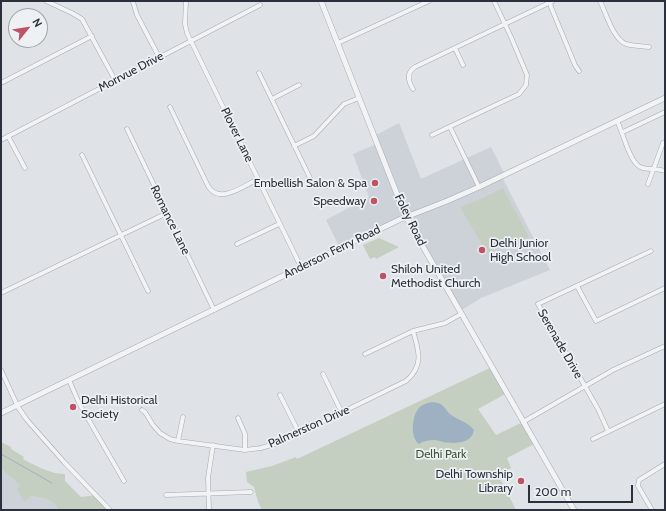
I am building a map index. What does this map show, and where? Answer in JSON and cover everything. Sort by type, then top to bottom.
[{"type":"street","points":[[46,1],[78,16],[85,23],[115,80]]},
{"type":"street","name":"Plover Lane","points":[[186,1],[185,24],[187,33],[301,267]]},
{"type":"street","name":"Foley Road","points":[[321,1],[406,217],[574,510]]},
{"type":"street","points":[[338,43],[429,1]]},
{"type":"street","points":[[432,135],[519,94],[525,88],[527,76],[494,1]]},
{"type":"street","points":[[600,1],[615,34],[620,40],[628,44],[648,46]]},
{"type":"street","points":[[133,2],[137,15],[159,57]]},
{"type":"street","points":[[413,89],[408,79],[412,68],[552,2]]},
{"type":"street","points":[[552,2],[550,7],[575,65],[579,70]]},
{"type":"street","name":"Morrvue Drive","points":[[1,140],[260,4]]},
{"type":"street","points":[[1,83],[92,36]]},
{"type":"street","points":[[455,48],[463,65]]},
{"type":"street","points":[[259,73],[313,183],[318,186],[325,187],[338,182]]},
{"type":"street","points":[[272,100],[299,85]]},
{"type":"street","points":[[294,146],[314,136],[344,104],[359,98]]},
{"type":"street","name":"Anderson Ferry Road","points":[[1,413],[406,217],[479,187],[665,98]]},
{"type":"street","points":[[170,107],[208,186],[212,191],[217,194],[227,194],[258,179]]},
{"type":"street","points":[[623,132],[665,112]]},
{"type":"street","points":[[618,121],[623,132],[624,141],[638,166],[665,171]]},
{"type":"street","points":[[450,127],[479,187]]},
{"type":"street","name":"Romance Lane","points":[[127,129],[214,310]]},
{"type":"street","points":[[8,136],[25,168]]},
{"type":"street","points":[[648,184],[662,143]]},
{"type":"street","points":[[82,155],[148,291]]},
{"type":"street","points":[[1,293],[167,213]]},
{"type":"street","points":[[237,244],[280,224]]},
{"type":"street","name":"Serenade Drive","points":[[608,431],[585,386],[538,304],[651,251]]},
{"type":"street","points":[[577,286],[596,321],[665,288]]},
{"type":"street","points":[[365,354],[413,331],[445,323],[461,314]]},
{"type":"street","name":"Palmerston Drive","points":[[142,410],[146,412],[153,425],[160,433],[170,439],[245,450],[268,446],[342,413],[402,384],[410,378],[415,370],[419,356],[413,331]]},
{"type":"street","points":[[523,422],[585,386],[665,346]]},
{"type":"street","points":[[1,370],[21,412],[50,447],[110,510]]},
{"type":"street","points":[[323,374],[342,413]]},
{"type":"street","points":[[69,380],[79,403],[124,481]]},
{"type":"street","points":[[280,395],[299,433]]},
{"type":"street","points":[[593,439],[665,404]]},
{"type":"street","points":[[178,441],[183,417]]},
{"type":"street","points":[[238,418],[245,434],[245,450]]},
{"type":"street","points":[[209,510],[209,470],[213,445]]},
{"type":"street","points":[[652,510],[638,486],[639,480],[665,464]]},
{"type":"street","points":[[166,495],[251,492]]},
{"type":"shaded area","points":[[399,123],[421,179],[491,147],[505,175],[502,177],[550,270],[481,298],[460,311],[406,217],[340,248],[326,220],[369,197],[353,154],[377,144],[374,136]]},
{"type":"shaded area","points":[[1,469],[20,485],[25,502],[31,496],[47,499],[56,505],[57,510],[1,510]]},
{"type":"green space","points":[[503,188],[529,237],[509,247],[506,242],[487,253],[460,207]]},
{"type":"green space","points":[[379,238],[399,247],[376,259],[375,257],[370,259],[363,245]]},
{"type":"green space","name":"Delhi Park","points":[[492,367],[507,393],[478,409],[496,435],[523,422],[536,443],[507,458],[511,468],[498,474],[516,510],[262,510],[254,487],[247,482],[246,472],[272,466],[296,457],[297,459]]},
{"type":"green space","points":[[1,442],[11,447],[11,449],[24,457],[23,459],[43,469],[59,474],[65,474],[65,481],[81,497],[97,495],[110,510],[57,510],[56,505],[47,499],[31,496],[25,502],[17,490],[20,485],[1,469]]},
{"type":"water","points":[[432,402],[441,404],[450,414],[471,427],[474,430],[473,435],[462,442],[457,443],[432,440],[424,441],[419,444],[414,437],[413,432],[414,417],[419,408],[424,404]]},
{"type":"waterway","points":[[1,454],[52,483]]},
{"type":"place","name":"Embellish Salon & Spa","points":[[375,183]]},
{"type":"place","name":"Speedway","points":[[374,201]]},
{"type":"place","name":"Delhi Junior High School","points":[[482,250]]},
{"type":"place","name":"Shiloh United Methodist Church","points":[[383,276]]},
{"type":"place","name":"Delhi Historical Society","points":[[73,407]]},
{"type":"place","name":"Delhi Township Library","points":[[521,481]]}]
